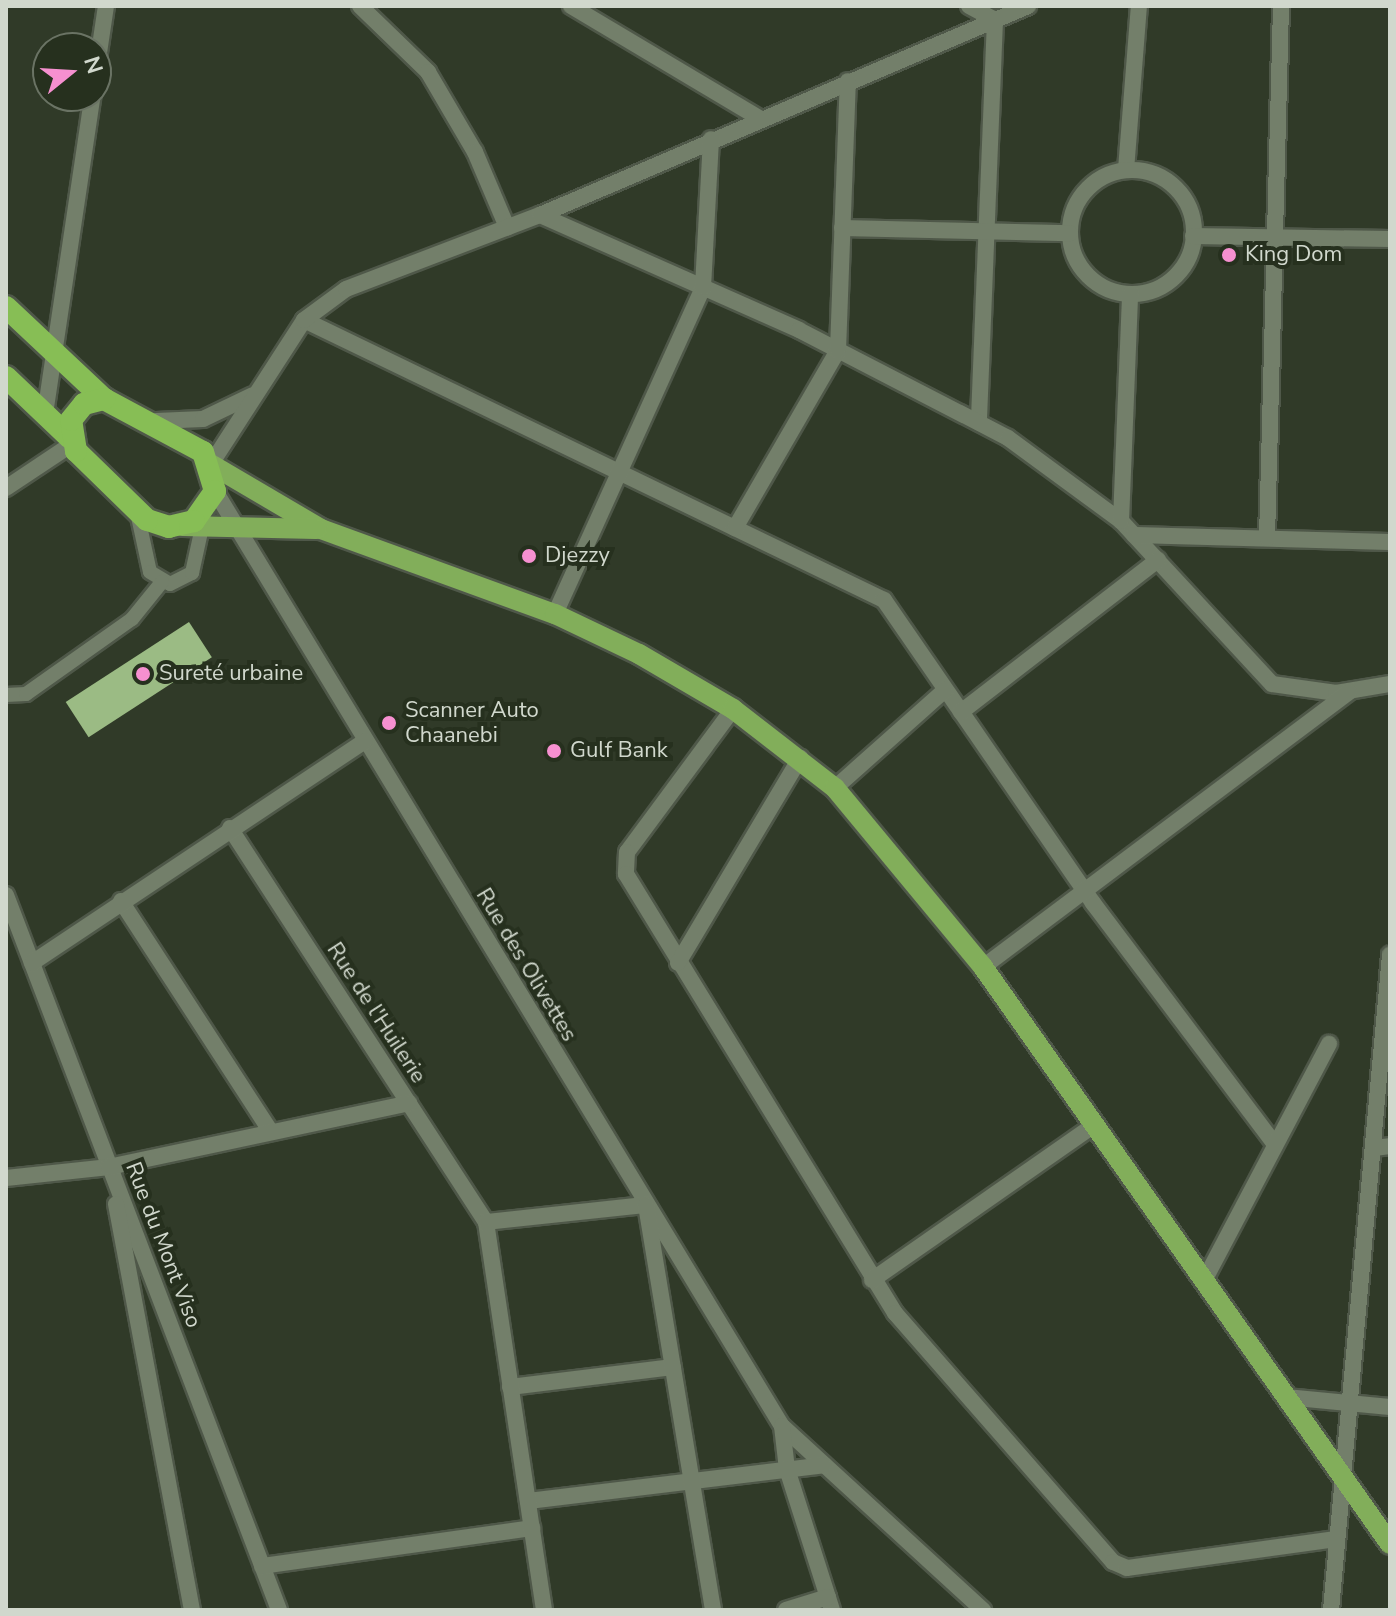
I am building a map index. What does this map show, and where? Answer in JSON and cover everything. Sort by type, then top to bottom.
[{"type":"highway","points":[[6,307],[104,399],[156,421],[212,464],[215,491],[196,521],[157,525],[137,512],[6,377]]},
{"type":"highway","points":[[71,441],[76,411],[104,399]]},
{"type":"main road","points":[[212,464],[321,529],[555,614],[733,709],[835,788],[983,967],[1390,1544]]},
{"type":"main road","points":[[196,521],[232,526],[321,529]]},
{"type":"street","points":[[45,414],[59,359],[106,6]]},
{"type":"street","points":[[360,6],[428,72],[475,152],[507,227]]},
{"type":"street","points":[[571,6],[759,118]]},
{"type":"street","points":[[969,6],[995,20]]},
{"type":"street","points":[[212,464],[304,320],[368,278],[540,215],[759,118],[1028,6]]},
{"type":"street","points":[[1126,170],[1139,6]]},
{"type":"street","points":[[1267,538],[1278,238],[1281,6]]},
{"type":"street","points":[[979,423],[995,20]]},
{"type":"street","points":[[735,528],[838,350],[848,81]]},
{"type":"street","points":[[555,614],[703,287],[711,139]]},
{"type":"street","points":[[1126,170],[1166,180],[1182,195],[1193,236],[1180,271],[1149,291],[1130,294],[1095,282],[1070,233],[1079,198],[1126,170]]},
{"type":"street","points":[[540,215],[838,350],[979,423],[1121,521],[1272,684],[1352,690],[1390,684]]},
{"type":"street","points":[[842,228],[1070,233]]},
{"type":"street","points":[[1193,236],[1390,239]]},
{"type":"street","points":[[1121,521],[1130,294]]},
{"type":"street","points":[[304,320],[620,468],[884,600],[1086,893],[1274,1143]]},
{"type":"street","points":[[156,421],[203,419],[254,395]]},
{"type":"street","points":[[6,488],[71,441]]},
{"type":"street","name":"Rue des Olivettes","points":[[215,491],[232,526],[782,1426]]},
{"type":"street","points":[[1134,535],[1390,542]]},
{"type":"street","points":[[961,712],[1158,560]]},
{"type":"street","points":[[835,788],[945,690]]},
{"type":"street","points":[[983,967],[1086,893],[1352,690]]},
{"type":"street","points":[[733,709],[624,863],[678,963],[872,1280],[1113,1562],[1127,1568],[1337,1539]]},
{"type":"street","points":[[32,963],[230,828],[365,741]]},
{"type":"street","points":[[678,963],[800,758]]},
{"type":"street","name":"Rue de l'Huilerie","points":[[230,828],[486,1222]]},
{"type":"street","name":"Rue du Mont Viso","points":[[6,895],[279,1610]]},
{"type":"street","points":[[121,901],[271,1132]]},
{"type":"street","points":[[1331,1610],[1350,1402],[1382,1147],[1390,955]]},
{"type":"street","points":[[1205,1279],[1274,1143],[1329,1044]]},
{"type":"street","points":[[6,1178],[109,1167],[409,1103]]},
{"type":"street","points":[[872,1280],[1094,1125]]},
{"type":"street","points":[[109,1167],[192,1610]]},
{"type":"street","points":[[544,1610],[486,1222],[646,1205],[713,1610]]},
{"type":"street","points":[[510,1387],[673,1367]]},
{"type":"street","points":[[1286,1397],[1390,1407]]},
{"type":"street","points":[[782,1426],[983,1610]]},
{"type":"street","points":[[782,1426],[787,1469],[830,1603],[786,1610]]},
{"type":"street","points":[[528,1501],[824,1465]]},
{"type":"street","points":[[262,1566],[532,1528]]},
{"type":"lane","points":[[137,512],[147,564],[162,582]]},
{"type":"lane","points":[[6,695],[26,694],[132,619],[162,582],[192,573],[196,521]]},
{"type":"building","points":[[189,622],[212,657],[89,737],[66,702]]},
{"type":"place","name":"King Dom","points":[[1229,255]]},
{"type":"place","name":"Djezzy","points":[[529,556]]},
{"type":"place","name":"Sureté urbaine","points":[[143,674]]},
{"type":"place","name":"Scanner Auto Chaanebi","points":[[389,723]]},
{"type":"place","name":"Gulf Bank","points":[[554,751]]}]
